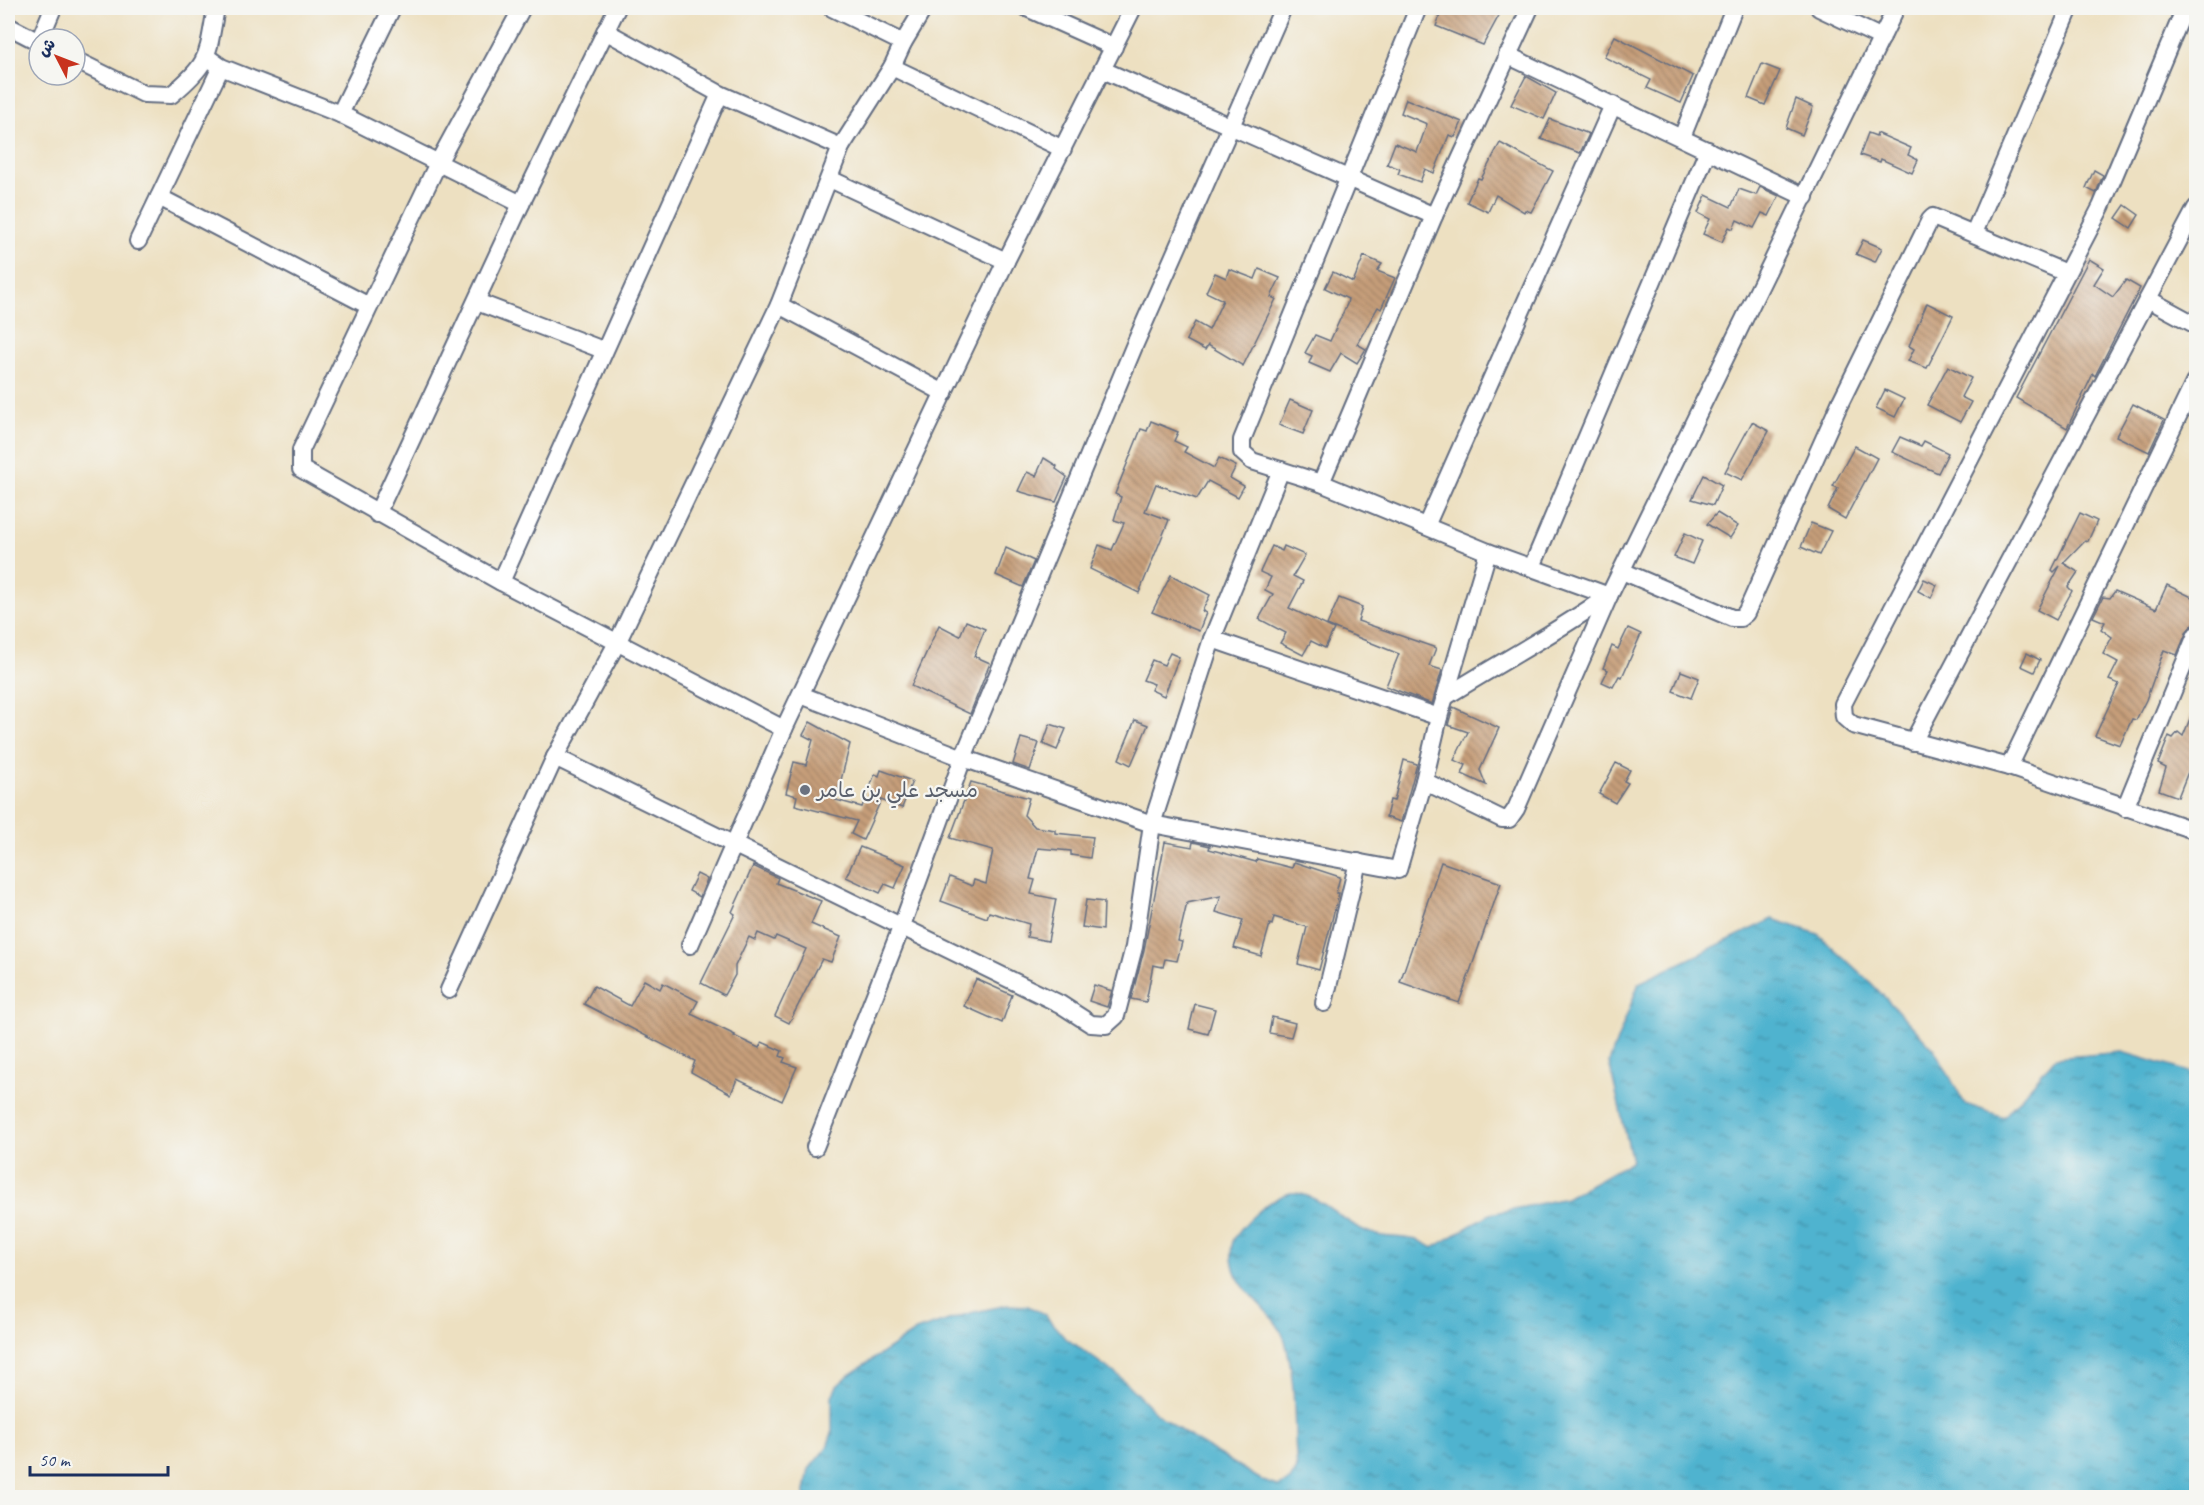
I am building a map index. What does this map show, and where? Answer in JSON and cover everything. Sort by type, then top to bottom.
[{"type":"street","points":[[45,27],[53,8]]},
{"type":"street","points":[[87,66],[144,94],[171,95],[196,74],[207,57],[216,8]]},
{"type":"street","points":[[340,114],[392,8]]},
{"type":"street","points":[[522,8],[438,163],[369,306],[301,450],[301,469],[501,582],[784,729]]},
{"type":"street","points":[[377,514],[521,204],[617,8]]},
{"type":"street","points":[[832,8],[903,43]]},
{"type":"street","points":[[449,990],[555,757],[618,641],[779,305],[841,147],[892,68],[903,43],[924,8]]},
{"type":"street","points":[[1027,8],[1114,47]]},
{"type":"street","points":[[690,945],[784,729],[1006,261],[1133,8]]},
{"type":"street","points":[[815,1147],[901,927],[963,758],[1135,344],[1283,8]]},
{"type":"street","points":[[1418,8],[1242,440],[1242,452],[1252,461],[1321,483],[1488,552],[1609,596]]},
{"type":"street","points":[[1321,483],[1434,216],[1530,8]]},
{"type":"street","points":[[1682,137],[1734,8]]},
{"type":"street","points":[[1819,8],[1882,38]]},
{"type":"street","points":[[1424,781],[1502,819],[1509,819],[1516,809],[1609,596],[1896,8]]},
{"type":"street","points":[[1974,233],[2070,8]]},
{"type":"street","points":[[2185,8],[2101,207],[1844,704],[1844,717],[1853,725],[2009,767],[2196,831]]},
{"type":"street","points":[[8,26],[27,34]]},
{"type":"street","points":[[605,31],[720,94],[841,147]]},
{"type":"street","points":[[1507,55],[1805,197]]},
{"type":"street","points":[[207,57],[221,67],[340,114],[521,204]]},
{"type":"street","points":[[138,241],[221,67]]},
{"type":"street","points":[[892,68],[1063,148]]},
{"type":"street","points":[[1103,70],[1434,216]]},
{"type":"street","points":[[501,582],[603,350],[720,94]]},
{"type":"street","points":[[1426,526],[1613,105]]},
{"type":"street","points":[[1532,567],[1708,150]]},
{"type":"street","points":[[830,179],[1006,261]]},
{"type":"street","points":[[159,197],[369,306]]},
{"type":"street","points":[[1913,741],[2196,208]]},
{"type":"street","points":[[1622,571],[1732,618],[1740,618],[1746,613],[1840,403],[1930,220],[1940,218],[2066,273]]},
{"type":"street","points":[[2148,299],[2196,325]]},
{"type":"street","points":[[477,302],[603,350]]},
{"type":"street","points":[[779,305],[944,393]]},
{"type":"street","points":[[2009,767],[2196,379]]},
{"type":"street","points":[[555,757],[1060,1004],[1091,1024],[1106,1025],[1116,1016],[1134,947],[1152,824],[1212,639],[1281,470]]},
{"type":"street","points":[[801,695],[963,758],[1152,824],[1398,870],[1424,781],[1439,717],[1488,552]]},
{"type":"street","points":[[1445,697],[1491,668],[1521,654],[1609,596]]},
{"type":"street","points":[[2125,807],[2196,635]]},
{"type":"street","points":[[1212,639],[1439,717]]},
{"type":"street","points":[[1324,1003],[1358,862]]},
{"type":"water","points":[[1772,919],[1818,934],[1871,983],[1934,1049],[1965,1104],[2004,1117],[2055,1058],[2122,1052],[2196,1074],[2196,1497],[804,1497],[809,1469],[827,1447],[832,1433],[832,1396],[837,1386],[849,1375],[916,1331],[970,1313],[1008,1305],[1028,1306],[1044,1314],[1064,1337],[1119,1376],[1156,1413],[1187,1435],[1263,1481],[1278,1486],[1290,1481],[1297,1469],[1293,1386],[1288,1353],[1279,1328],[1236,1274],[1232,1247],[1241,1229],[1258,1212],[1279,1197],[1296,1193],[1321,1202],[1367,1232],[1417,1240],[1433,1248],[1490,1214],[1566,1198],[1632,1161],[1609,1062],[1639,983]]},
{"type":"building","points":[[1443,8],[1503,8],[1483,45],[1436,26]]},
{"type":"building","points":[[1615,36],[1693,76],[1681,103],[1647,88],[1651,80],[1604,57]]},
{"type":"building","points":[[1762,64],[1780,71],[1765,105],[1748,98]]},
{"type":"building","points":[[1526,76],[1556,93],[1544,119],[1511,105]]},
{"type":"building","points":[[1406,99],[1462,122],[1455,137],[1449,135],[1434,173],[1425,169],[1420,182],[1398,174],[1400,169],[1387,164],[1395,143],[1417,152],[1427,124],[1401,113]]},
{"type":"building","points":[[1796,99],[1813,107],[1802,135],[1786,128]]},
{"type":"building","points":[[1550,119],[1589,134],[1580,153],[1541,139]]},
{"type":"building","points":[[1868,133],[1876,136],[1877,133],[1911,148],[1908,155],[1918,160],[1912,173],[1881,159],[1880,162],[1860,155]]},
{"type":"building","points":[[1500,143],[1553,171],[1531,212],[1525,210],[1524,212],[1496,195],[1488,212],[1467,202],[1478,178],[1481,179]]},
{"type":"building","points":[[2094,170],[2103,175],[2096,193],[2086,188]]},
{"type":"building","points":[[1760,187],[1779,196],[1769,216],[1762,213],[1754,228],[1737,220],[1733,229],[1729,227],[1722,242],[1703,234],[1710,219],[1698,213],[1706,195],[1731,207],[1739,189],[1756,195]]},
{"type":"building","points":[[2125,205],[2139,215],[2131,228],[2116,218]]},
{"type":"building","points":[[1863,240],[1882,248],[1875,262],[1856,254]]},
{"type":"building","points":[[1364,256],[1382,264],[1377,271],[1395,278],[1381,309],[1378,307],[1357,344],[1366,349],[1357,363],[1341,353],[1330,372],[1309,363],[1312,356],[1305,353],[1315,335],[1330,341],[1347,304],[1348,299],[1325,288],[1333,272],[1353,282]]},
{"type":"building","points":[[2089,259],[2104,268],[2094,284],[2113,297],[2126,280],[2140,288],[2095,376],[2093,374],[2067,428],[2016,398]]},
{"type":"building","points":[[1229,269],[1255,279],[1259,269],[1280,278],[1271,297],[1276,299],[1243,366],[1208,345],[1205,350],[1186,340],[1195,322],[1209,330],[1223,300],[1206,292],[1215,273],[1226,278]]},
{"type":"building","points":[[1927,303],[1953,316],[1927,368],[1908,361],[1914,349],[1909,346]]},
{"type":"building","points":[[1948,366],[1971,378],[1961,397],[1971,402],[1960,422],[1927,405]]},
{"type":"building","points":[[1885,390],[1904,399],[1895,417],[1876,408]]},
{"type":"building","points":[[1290,400],[1313,410],[1303,434],[1279,425]]},
{"type":"building","points":[[2133,404],[2164,420],[2149,452],[2116,436]]},
{"type":"building","points":[[1151,421],[1178,432],[1174,441],[1187,447],[1184,452],[1214,468],[1219,458],[1236,466],[1230,478],[1244,486],[1238,497],[1208,481],[1197,499],[1156,484],[1145,511],[1169,520],[1139,593],[1090,569],[1099,545],[1112,550],[1124,523],[1114,520],[1121,497],[1115,494],[1141,429],[1147,431]]},
{"type":"building","points":[[1752,422],[1769,431],[1742,480],[1725,472]]},
{"type":"building","points":[[1900,437],[1921,446],[1924,441],[1948,453],[1938,473],[1892,452]]},
{"type":"building","points":[[1855,446],[1877,458],[1845,519],[1828,509],[1838,488],[1833,486]]},
{"type":"building","points":[[1044,458],[1057,466],[1056,469],[1067,477],[1056,502],[1018,491],[1027,472],[1036,476]]},
{"type":"building","points":[[1704,475],[1722,485],[1713,505],[1692,499]]},
{"type":"building","points":[[1717,513],[1738,526],[1730,538],[1707,524]]},
{"type":"building","points":[[2080,513],[2097,521],[2088,541],[2085,540],[2063,563],[2078,572],[2068,587],[2072,591],[2056,620],[2037,610],[2060,566],[2054,572],[2052,570]]},
{"type":"building","points":[[1811,523],[1831,531],[1819,555],[1801,547]]},
{"type":"building","points":[[1685,533],[1702,541],[1692,564],[1674,557]]},
{"type":"building","points":[[1272,546],[1282,551],[1284,546],[1305,555],[1293,576],[1303,581],[1289,608],[1334,629],[1325,648],[1311,641],[1303,655],[1280,643],[1286,633],[1259,619],[1273,594],[1265,590],[1271,577],[1260,572]]},
{"type":"building","points":[[1006,548],[1034,561],[1023,587],[996,575]]},
{"type":"building","points":[[1171,575],[1210,595],[1202,611],[1206,613],[1199,631],[1152,612]]},
{"type":"building","points":[[1924,579],[1937,585],[1931,598],[1918,591]]},
{"type":"building","points":[[2167,585],[2196,599],[2196,621],[2187,631],[2177,655],[2164,650],[2146,700],[2136,720],[2132,719],[2120,745],[2095,736],[2119,684],[2109,680],[2118,662],[2103,654],[2112,637],[2101,629],[2105,622],[2093,617],[2103,597],[2110,598],[2115,591],[2156,609]]},
{"type":"building","points":[[1339,598],[1362,607],[1358,621],[1436,648],[1429,666],[1442,670],[1432,704],[1386,686],[1399,654],[1327,625]]},
{"type":"building","points":[[966,621],[985,629],[974,656],[990,663],[970,714],[911,686],[939,625],[960,636]]},
{"type":"building","points":[[1628,628],[1641,634],[1622,677],[1619,676],[1613,687],[1602,682],[1608,670],[1603,668],[1612,646],[1618,649]]},
{"type":"building","points":[[1170,653],[1179,657],[1164,696],[1151,690],[1154,684],[1143,680],[1152,660],[1164,665]]},
{"type":"building","points":[[2027,653],[2040,660],[2034,672],[2021,666]]},
{"type":"building","points":[[1681,671],[1699,678],[1691,698],[1673,691]]},
{"type":"building","points":[[2196,704],[2196,752],[2178,797],[2159,790],[2166,768],[2158,764],[2169,736],[2173,738],[2178,732],[2183,736]]},
{"type":"building","points":[[1453,707],[1499,728],[1480,770],[1486,785],[1462,774],[1466,765],[1454,760],[1468,732],[1448,725]]},
{"type":"building","points":[[1135,720],[1148,725],[1131,765],[1119,759]]},
{"type":"building","points":[[810,722],[850,744],[836,800],[862,807],[875,774],[879,776],[881,770],[912,781],[902,808],[881,800],[863,840],[851,834],[857,821],[795,805],[797,796],[786,793],[794,762],[806,765],[813,740],[803,735]]},
{"type":"building","points":[[1050,724],[1066,729],[1057,750],[1043,744]]},
{"type":"building","points":[[1021,738],[1039,743],[1030,770],[1013,764]]},
{"type":"building","points":[[1404,760],[1417,764],[1401,822],[1386,817],[1390,800],[1394,801]]},
{"type":"building","points":[[1616,763],[1630,770],[1624,781],[1628,783],[1615,803],[1599,794]]},
{"type":"building","points":[[971,782],[1029,798],[1024,815],[1035,827],[1055,830],[1055,833],[1093,837],[1090,858],[1071,855],[1071,851],[1038,848],[1030,879],[1035,880],[1031,894],[1056,899],[1048,941],[1027,937],[1029,924],[989,912],[987,918],[941,901],[950,877],[972,886],[974,880],[986,884],[993,850],[950,838]]},
{"type":"building","points":[[1165,842],[1192,847],[1193,842],[1210,846],[1209,849],[1256,862],[1257,859],[1292,868],[1294,862],[1340,877],[1336,893],[1339,893],[1319,970],[1298,964],[1307,927],[1274,917],[1261,956],[1234,948],[1243,920],[1216,912],[1221,896],[1187,903],[1178,941],[1182,942],[1177,961],[1165,959],[1163,967],[1153,965],[1146,1002],[1131,999],[1144,950]]},
{"type":"building","points":[[860,847],[905,865],[895,888],[885,884],[880,893],[846,877]]},
{"type":"building","points":[[1441,862],[1501,883],[1459,1003],[1400,982]]},
{"type":"building","points":[[753,866],[778,878],[776,883],[821,901],[811,924],[841,937],[831,962],[822,959],[789,1023],[775,1016],[806,949],[776,936],[774,940],[758,933],[755,940],[749,937],[735,966],[735,975],[724,995],[701,983],[735,914],[732,912]]},
{"type":"building","points":[[697,874],[707,879],[700,897],[689,891]]},
{"type":"building","points":[[1086,900],[1104,902],[1103,930],[1082,927]]},
{"type":"building","points":[[976,979],[1012,995],[1002,1023],[964,1006]]},
{"type":"building","points":[[644,980],[660,989],[663,983],[698,1001],[691,1014],[759,1048],[762,1042],[782,1051],[780,1056],[785,1058],[783,1062],[797,1067],[782,1101],[737,1079],[731,1094],[691,1072],[695,1061],[584,1004],[594,986],[630,1006]]},
{"type":"building","points":[[1094,985],[1112,991],[1107,1007],[1089,1001]]},
{"type":"building","points":[[1195,1004],[1215,1009],[1208,1034],[1189,1029]]},
{"type":"building","points":[[1272,1017],[1295,1023],[1291,1037],[1269,1033]]},
{"type":"place","name":"مسجد علي بن عامر","points":[[805,790]]}]
